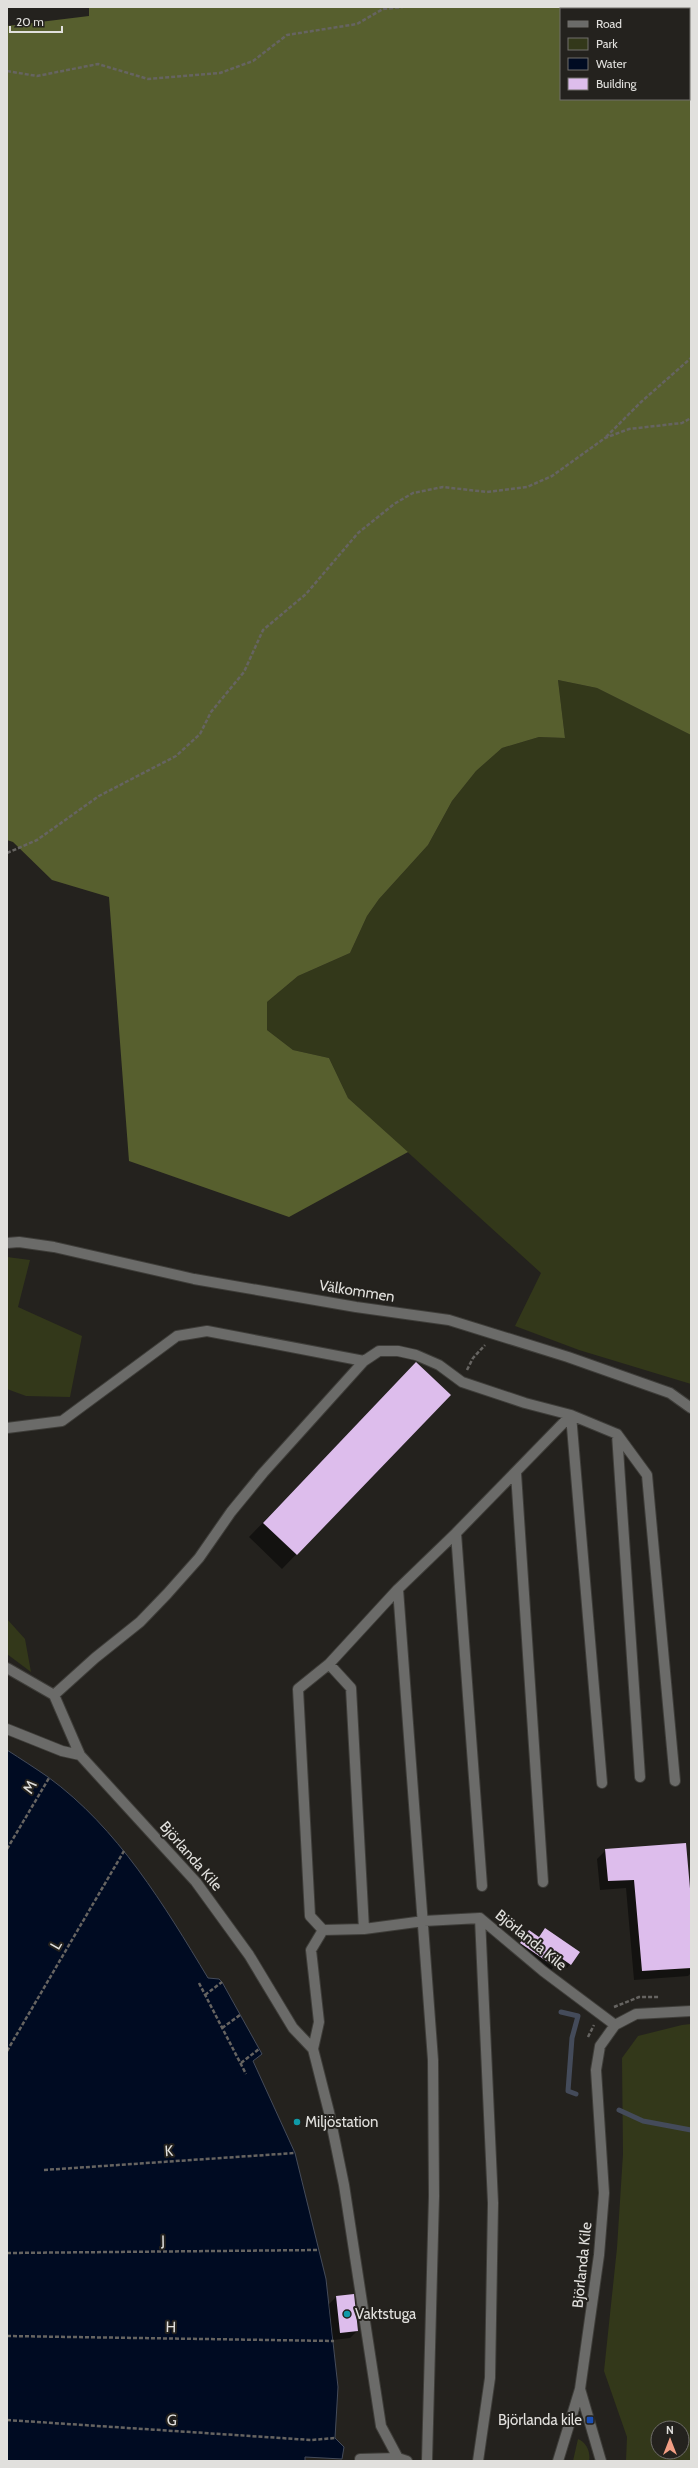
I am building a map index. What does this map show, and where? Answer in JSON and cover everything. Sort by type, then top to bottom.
[{"type":"street","name":"Välkommen","points":[[7,1243],[19,1242],[54,1247],[194,1279],[356,1308],[449,1320],[485,1330],[670,1393],[691,1408]]},
{"type":"street","points":[[7,1428],[62,1421],[177,1336],[207,1331],[364,1360]]},
{"type":"street","points":[[54,1695],[95,1658],[140,1622],[167,1594],[199,1558],[231,1512],[263,1473],[364,1360],[379,1351],[398,1351],[439,1365],[462,1382],[525,1403],[571,1415],[617,1434],[647,1475],[675,1781]]},
{"type":"street","points":[[323,1930],[310,1916],[298,1689],[328,1664],[398,1589],[516,1473],[571,1415]]},
{"type":"street","points":[[571,1415],[602,1784]]},
{"type":"street","points":[[617,1434],[640,1777]]},
{"type":"street","points":[[516,1473],[543,1882]]},
{"type":"street","points":[[456,1533],[482,1886]]},
{"type":"street","points":[[398,1589],[424,1921],[433,2076],[434,2196],[427,2461]]},
{"type":"street","points":[[328,1664],[351,1688],[364,1929]]},
{"type":"street","points":[[7,1668],[54,1695],[80,1755]]},
{"type":"street","points":[[7,1729],[62,1750],[80,1755]]},
{"type":"street","name":"Björlanda Kile","points":[[80,1755],[196,1882],[249,1955],[293,2028],[313,2049]]},
{"type":"street","points":[[478,2461],[490,2378],[493,2203],[480,1918]]},
{"type":"street","name":"Björlanda Kile","points":[[401,2460],[381,2426],[344,2185],[329,2112],[313,2049],[319,2022],[311,1950],[323,1930],[364,1929],[424,1921],[480,1918],[543,1971],[615,2025]]},
{"type":"street","name":"Björlanda Kile","points":[[558,2461],[580,2389],[592,2317],[604,2193],[596,2070],[600,2046],[615,2025],[636,2014],[691,2011]]},
{"type":"street","points":[[580,2389],[601,2461]]},
{"type":"street","points":[[360,2459],[401,2460]]},
{"type":"path","points":[[7,71],[37,76],[98,64],[148,79],[220,73],[252,61],[287,35],[357,24],[383,9],[403,7]]},
{"type":"path","points":[[7,852],[37,840],[99,796],[176,756],[200,734],[211,712],[244,672],[263,630],[306,594],[358,533],[394,504],[413,493],[443,487],[487,492],[527,487],[552,476],[605,438],[641,402],[691,358]]},
{"type":"path","points":[[605,438],[629,429],[682,423],[691,418]]},
{"type":"path","points":[[462,1382],[473,1358],[486,1345],[485,1330]]},
{"type":"path","name":"M","points":[[7,1849],[49,1778]]},
{"type":"path","name":"L","points":[[7,2051],[124,1851]]},
{"type":"path","points":[[205,1995],[222,1982]]},
{"type":"path","points":[[199,1983],[246,2074]]},
{"type":"path","points":[[222,2028],[240,2015]]},
{"type":"path","points":[[241,2063],[259,2049]]},
{"type":"path","name":"K","points":[[44,2170],[295,2153]]},
{"type":"path","name":"J","points":[[7,2253],[319,2250]]},
{"type":"path","name":"H","points":[[7,2336],[334,2341]]},
{"type":"path","name":"G","points":[[7,2420],[311,2440],[335,2438]]},
{"type":"green space","points":[[89,7],[691,7],[691,735],[597,688],[558,680],[565,738],[539,737],[502,748],[476,771],[452,801],[428,845],[379,899],[367,916],[350,953],[298,976],[267,1002],[267,1030],[293,1050],[329,1058],[348,1098],[408,1152],[289,1217],[129,1161],[109,897],[52,880],[13,842],[7,840],[7,26],[89,16]]},
{"type":"green space","points":[[558,680],[597,688],[691,735],[691,1384],[579,1350],[515,1326],[541,1273],[348,1098],[329,1058],[293,1050],[267,1030],[267,1002],[298,976],[350,953],[367,916],[379,899],[428,845],[452,801],[476,771],[502,748],[539,737],[565,738]]},
{"type":"green space","points":[[7,1257],[30,1260],[18,1307],[82,1336],[70,1397],[26,1396],[7,1389]]},
{"type":"green space","points":[[7,1619],[25,1639],[31,1672],[7,1654]]},
{"type":"green space","points":[[691,2024],[691,2461],[626,2461],[627,2437],[604,2371],[617,2248],[623,2154],[622,2058],[638,2036]]},
{"type":"green space","points":[[578,2439],[583,2442],[587,2448],[589,2461],[573,2461]]},
{"type":"water","points":[[7,1750],[48,1777],[73,1797],[118,1844],[138,1869],[208,1978],[219,1979],[222,1982],[262,2054],[253,2061],[295,2153],[326,2279],[338,2387],[335,2438],[344,2447],[342,2459],[305,2457],[305,2461],[7,2461]]},
{"type":"building","points":[[416,1362],[451,1395],[297,1555],[263,1523]]},
{"type":"building","points":[[686,1843],[691,1900],[691,1968],[642,1971],[634,1880],[608,1881],[605,1849]]},
{"type":"building","points":[[545,1928],[580,1952],[571,1965],[561,1958],[555,1967],[520,1943],[529,1930],[539,1937]]},
{"type":"building","name":"Vaktstuga","points":[[354,2294],[358,2331],[340,2333],[336,2296]]},
{"type":"waterway","points":[[561,2012],[578,2016],[572,2038],[568,2091],[576,2094]]},
{"type":"waterway","points":[[619,2110],[643,2121],[691,2130]]},
{"type":"place","name":"Miljöstation","points":[[297,2122]]},
{"type":"place","name":"Vaktstuga","points":[[347,2314]]},
{"type":"place","name":"Björlanda kile","points":[[590,2420]]}]
